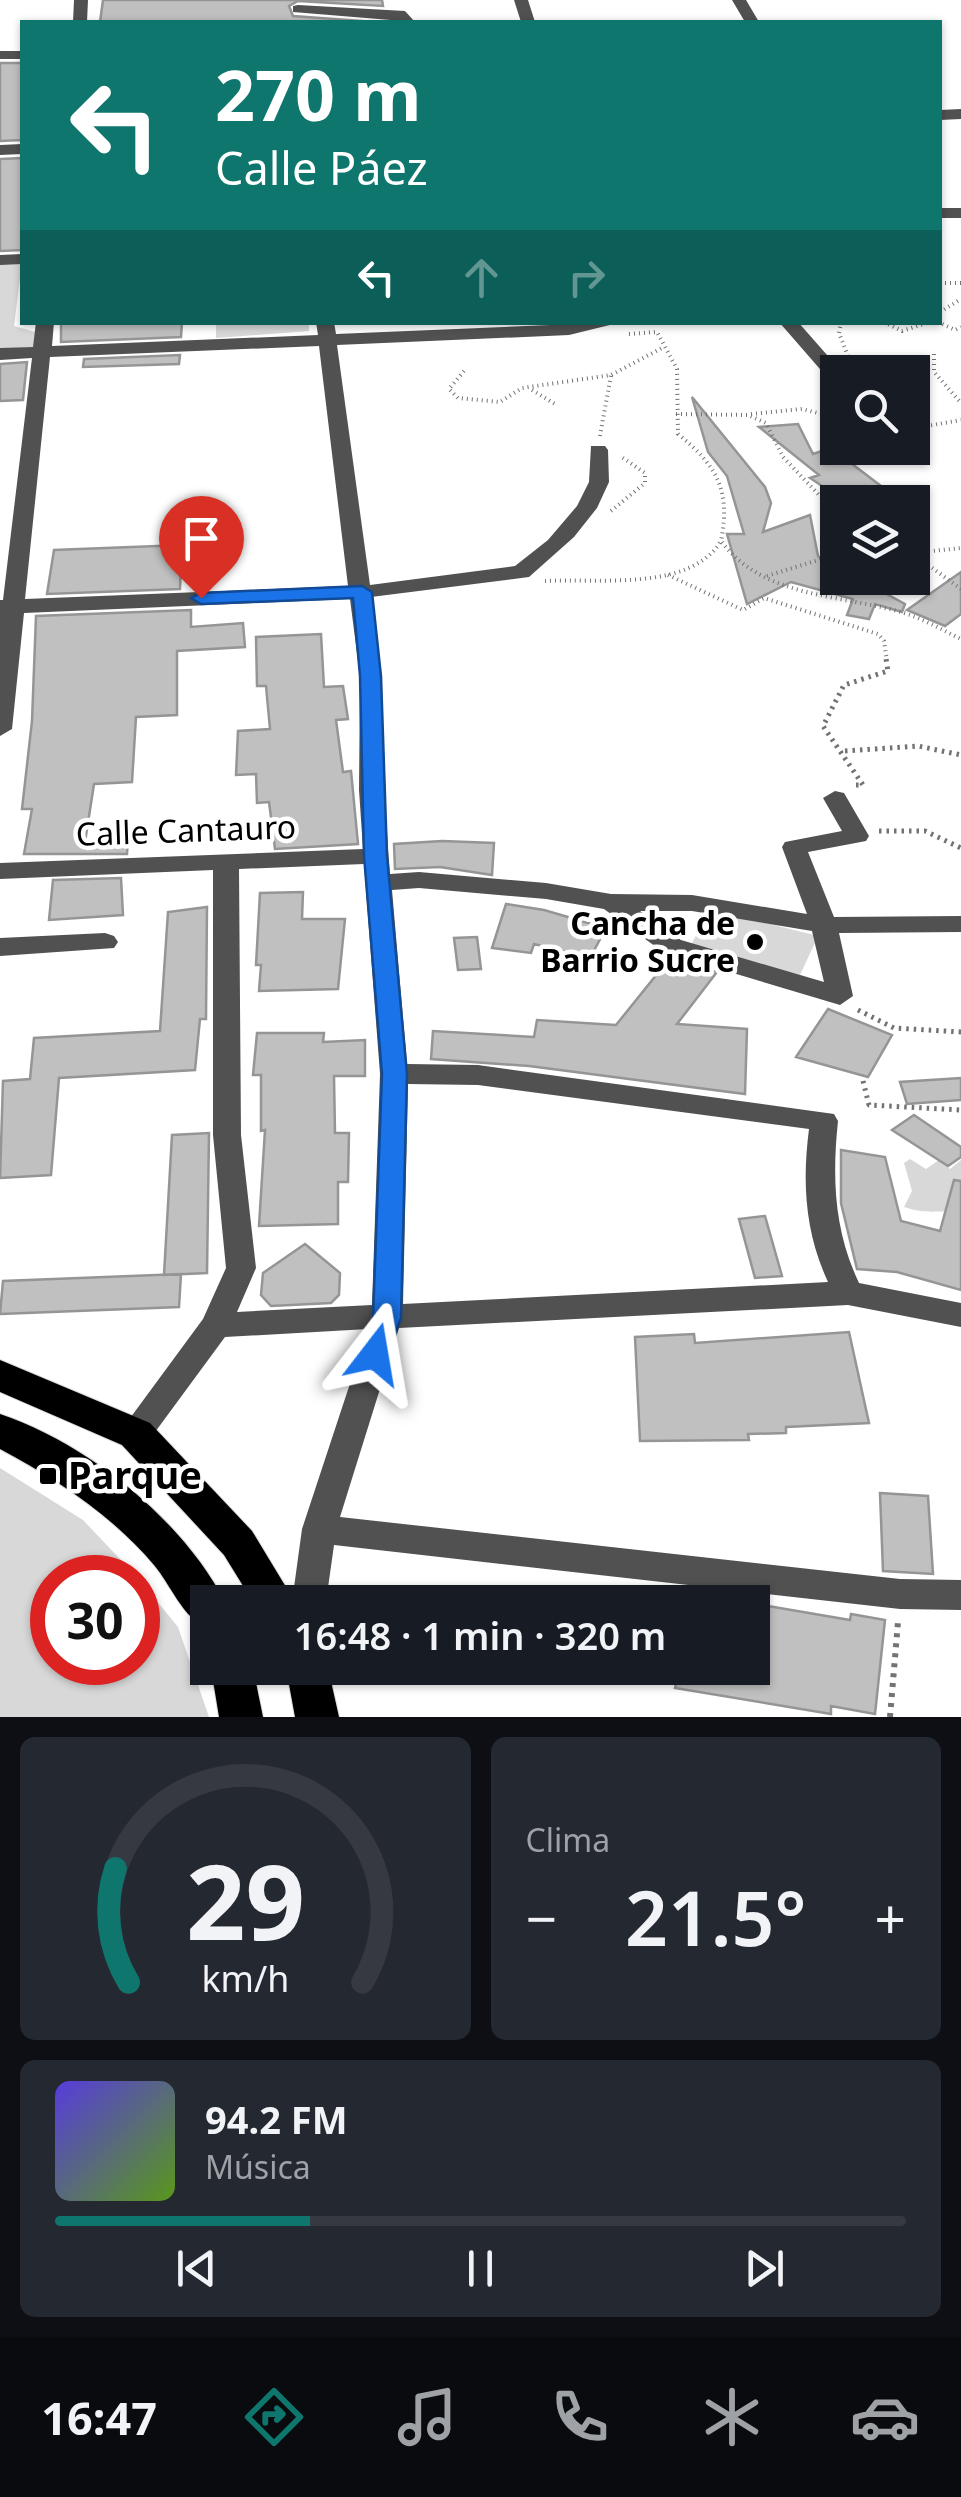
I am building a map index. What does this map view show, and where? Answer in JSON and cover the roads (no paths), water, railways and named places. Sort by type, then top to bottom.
[{"type":"highway","points":[[0,1374],[136,1434],[238,1542],[265,1585]]},
{"type":"highway","points":[[0,1430],[61,1462],[121,1505],[161,1546],[190,1585]]},
{"type":"highway","points":[[235,1685],[241,1717]]},
{"type":"highway","points":[[310,1685],[316,1717]]},
{"type":"street","points":[[298,11],[405,15],[407,20]]},
{"type":"street","points":[[0,729],[7,607],[45,325]]},
{"type":"street","points":[[0,354],[326,331],[568,330],[596,325]]},
{"type":"street","points":[[791,325],[826,355]]},
{"type":"street","points":[[311,1585],[318,1529],[387,1318],[394,1074],[378,869],[371,676],[326,331]]},
{"type":"street","points":[[7,607],[362,592],[521,572],[538,560],[582,513],[599,482],[598,450]]},
{"type":"street","points":[[611,902],[672,946],[840,996],[824,925],[794,847],[857,836],[835,798]]},
{"type":"street","points":[[136,1434],[216,1324],[241,1268],[227,1135],[226,861]]},
{"type":"street","name":"Calle Cantauro","points":[[0,871],[226,861],[378,869],[419,880],[498,886],[611,902],[692,903],[824,925],[961,924]]},
{"type":"street","points":[[0,947],[106,942]]},
{"type":"street","points":[[394,1074],[478,1075],[824,1121],[818,1208],[828,1255],[848,1293]]},
{"type":"street","points":[[216,1324],[848,1293],[961,1315]]},
{"type":"street","points":[[318,1529],[900,1594],[961,1595]]},
{"type":"place","name":"Cancha de Barrio Sucre","points":[[755,942]]},
{"type":"place","name":"Parque","points":[[48,1476]]}]
